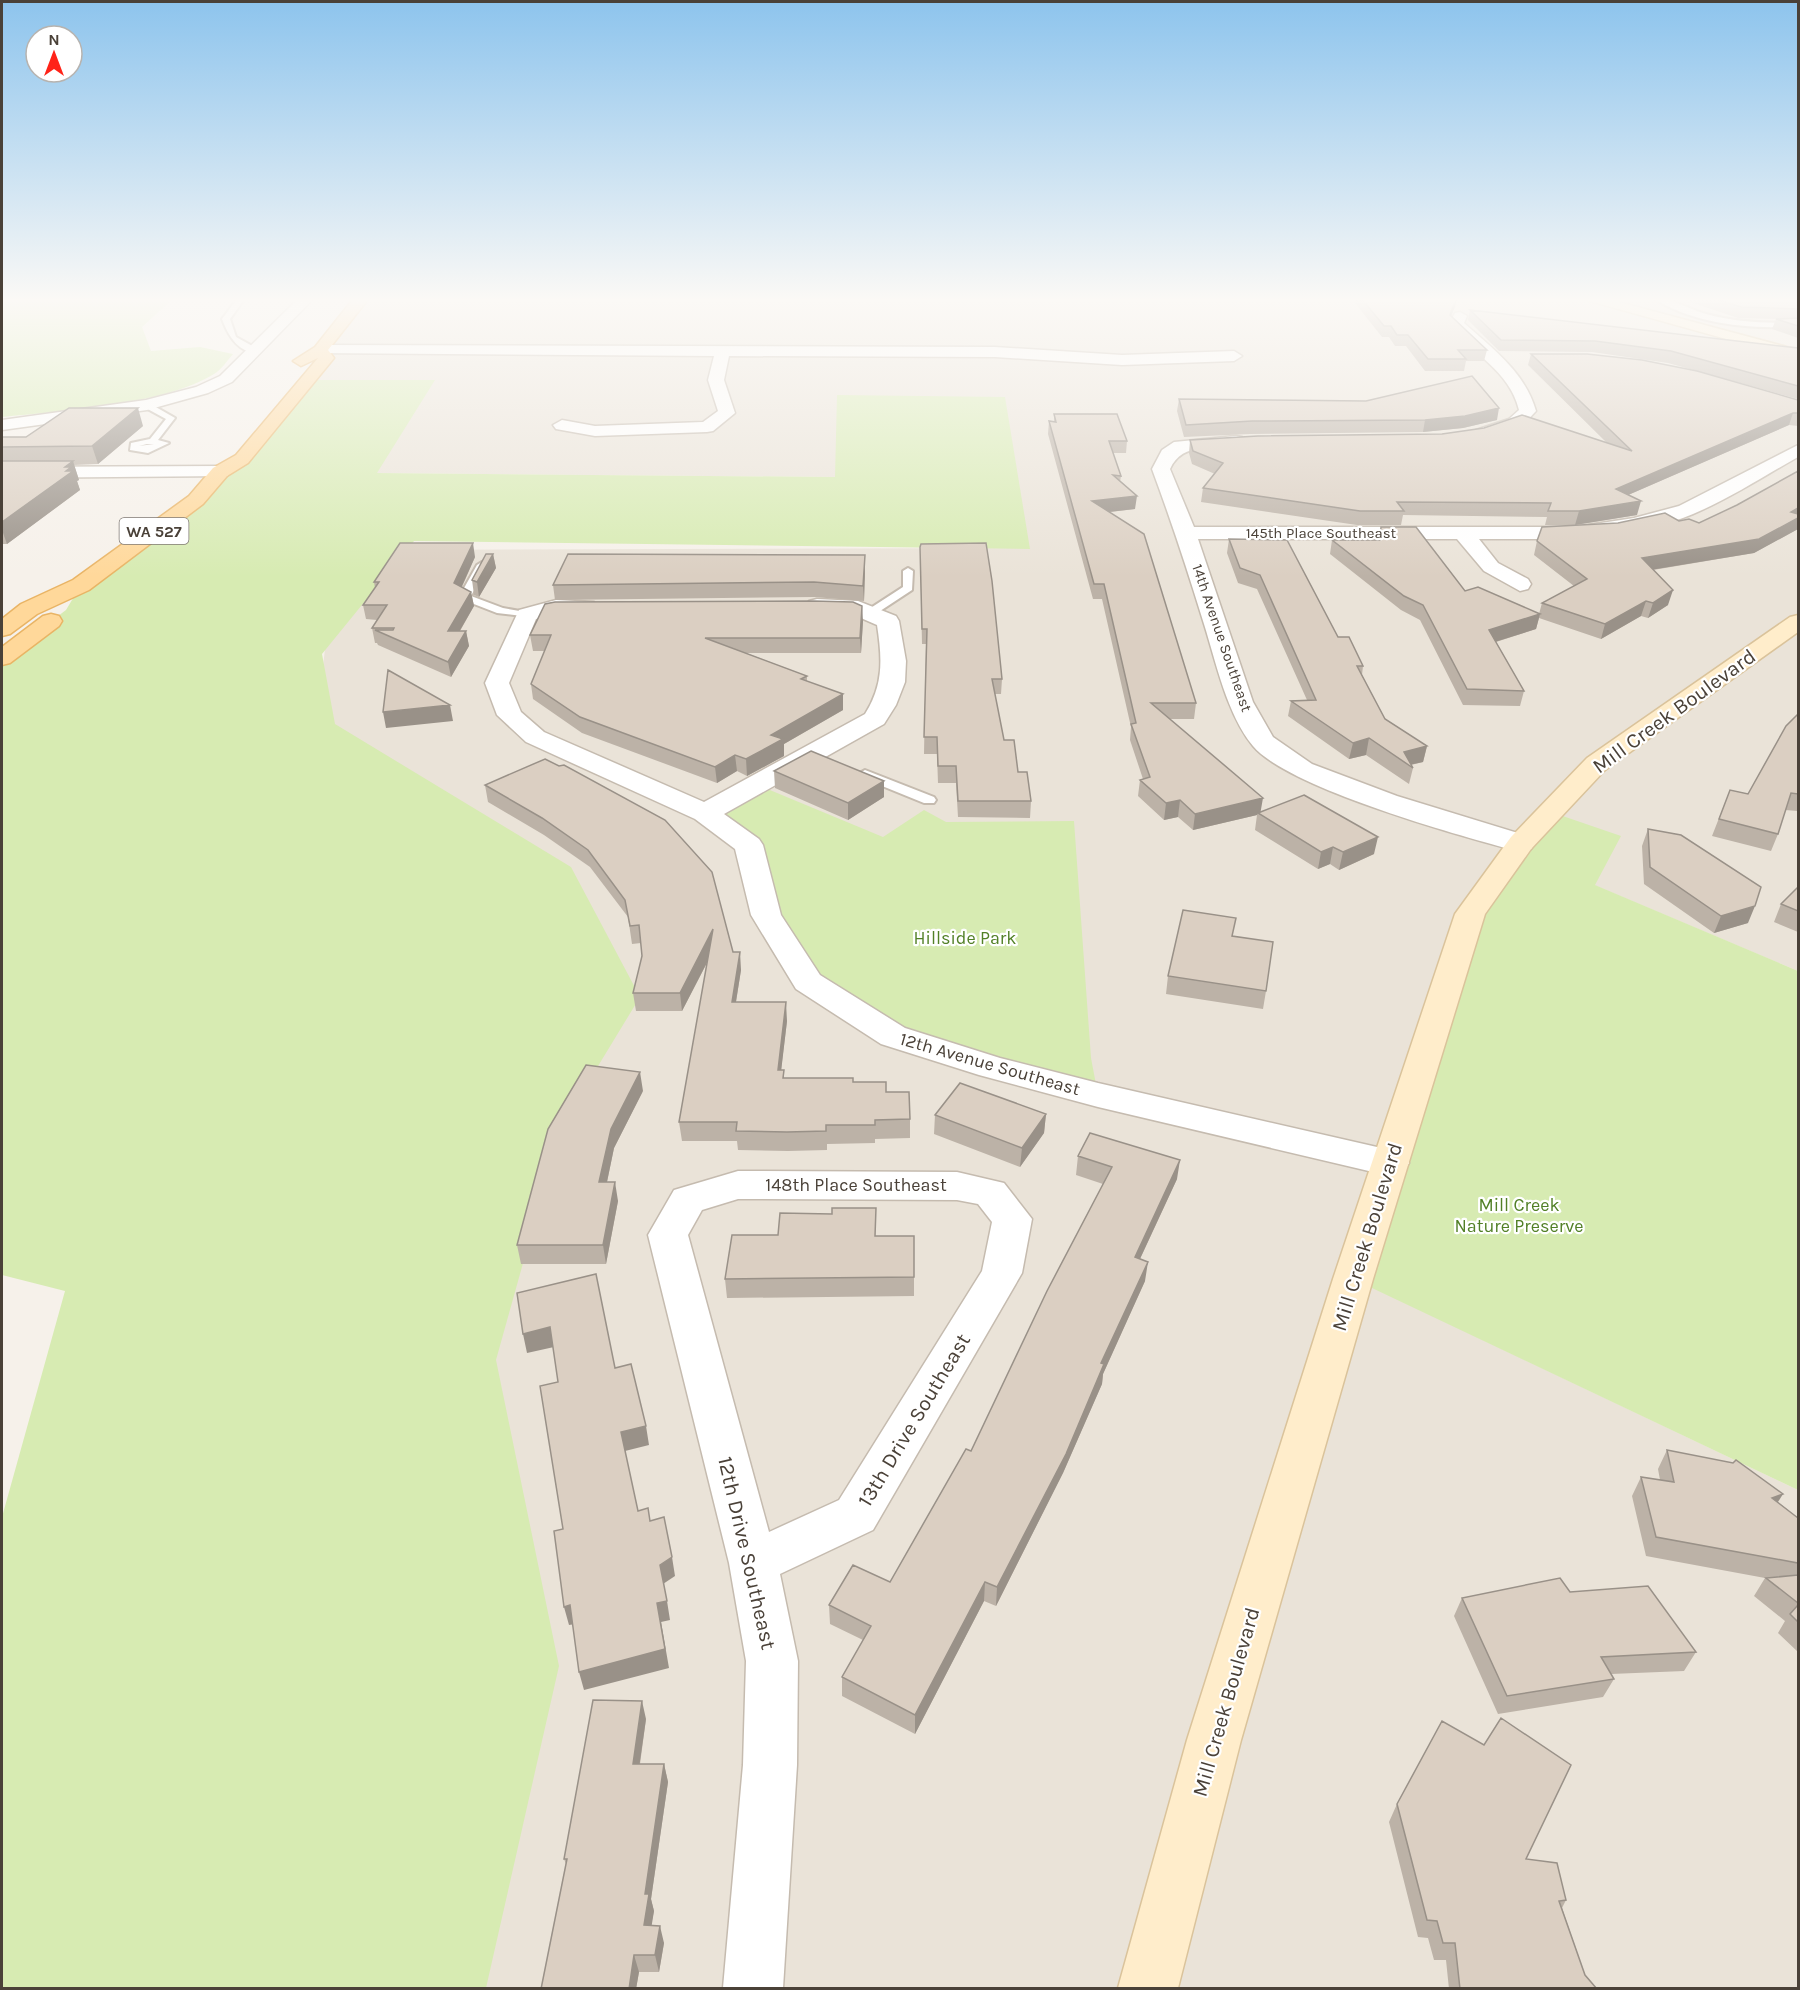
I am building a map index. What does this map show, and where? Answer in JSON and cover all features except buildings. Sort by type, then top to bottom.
[{"type":"main road","name":"WA 527","points":[[2,657],[66,610],[81,585],[196,500],[220,472],[242,459],[299,391]]},
{"type":"main road","points":[[220,472],[214,459],[221,451]]},
{"type":"main road","points":[[2,629],[29,609],[81,585]]},
{"type":"street","points":[[2,425],[147,405],[195,391]]},
{"type":"street","points":[[562,425],[595,430],[707,427],[728,413],[720,391]]},
{"type":"street","points":[[1463,437],[1515,423],[1528,411],[1526,395],[1522,391]]},
{"type":"street","name":"14th Avenue Southeast","points":[[1257,440],[1180,446],[1168,454],[1161,469],[1186,533],[1241,702],[1263,742],[1303,770],[1387,802],[1521,843]]},
{"type":"street","name":"145th Place Southeast","points":[[1186,533],[1575,533],[1636,524],[1686,510],[1798,450]]},
{"type":"street","points":[[2,473],[220,472]]},
{"type":"street","points":[[1463,533],[1491,567],[1520,584]]},
{"type":"street","points":[[705,813],[824,758],[875,719],[890,696],[895,663],[888,621],[864,611],[790,606]]},
{"type":"street","points":[[526,615],[556,607],[603,607]]},
{"type":"street","name":"12th Avenue Southeast","points":[[526,615],[497,683],[510,715],[535,737],[705,813],[749,845],[766,915],[808,982],[893,1036],[991,1067],[1088,1093],[1390,1163]]},
{"type":"street","name":"Mill Creek Boulevard","points":[[1148,1989],[1214,1740],[1390,1163],[1470,914],[1521,843],[1596,764],[1798,622]]},
{"type":"street","name":"148th Place Southeast","points":[[688,1200],[738,1185],[957,1186],[990,1192],[1012,1220]]},
{"type":"street","name":"12th Drive Southeast","points":[[688,1200],[668,1235],[753,1563],[772,1661],[770,1765],[753,1989]]},
{"type":"street","name":"13th Drive Southeast","points":[[753,1563],[856,1515],[1002,1273],[1012,1220]]},
{"type":"lane","points":[[147,405],[171,418],[153,440]]},
{"type":"lane","points":[[485,559],[465,597],[501,611],[526,615]]},
{"type":"lane","points":[[864,611],[908,588],[908,571]]},
{"type":"lane","points":[[856,770],[929,800]]},
{"type":"shaded area","points":[[427,391],[1798,391],[1798,971],[1594,885],[1353,1278],[1798,1490],[1798,1988],[435,1988],[314,743],[327,632],[381,550],[1030,548],[835,477],[376,473]]},
{"type":"green space","points":[[2,391],[175,391],[111,405],[2,417]]},
{"type":"green space","points":[[298,391],[428,391],[377,473],[835,477],[837,395],[1005,397],[1030,549],[414,541],[322,654],[335,724],[571,867],[640,997],[561,1127],[496,1360],[559,1666],[486,1988],[2,1988],[2,1517],[65,1291],[2,1275],[2,658],[66,610],[81,585],[220,472]]},
{"type":"green space","name":"Hillside Park","points":[[758,785],[883,837],[924,810],[946,822],[1074,821],[1091,1058],[1098,1095],[893,1036],[808,982],[749,845],[705,813]]},
{"type":"green space","name":"Mill Creek Nature Preserve","points":[[1551,812],[1621,836],[1595,885],[1798,971],[1798,1490],[1353,1279],[1470,914]]}]
